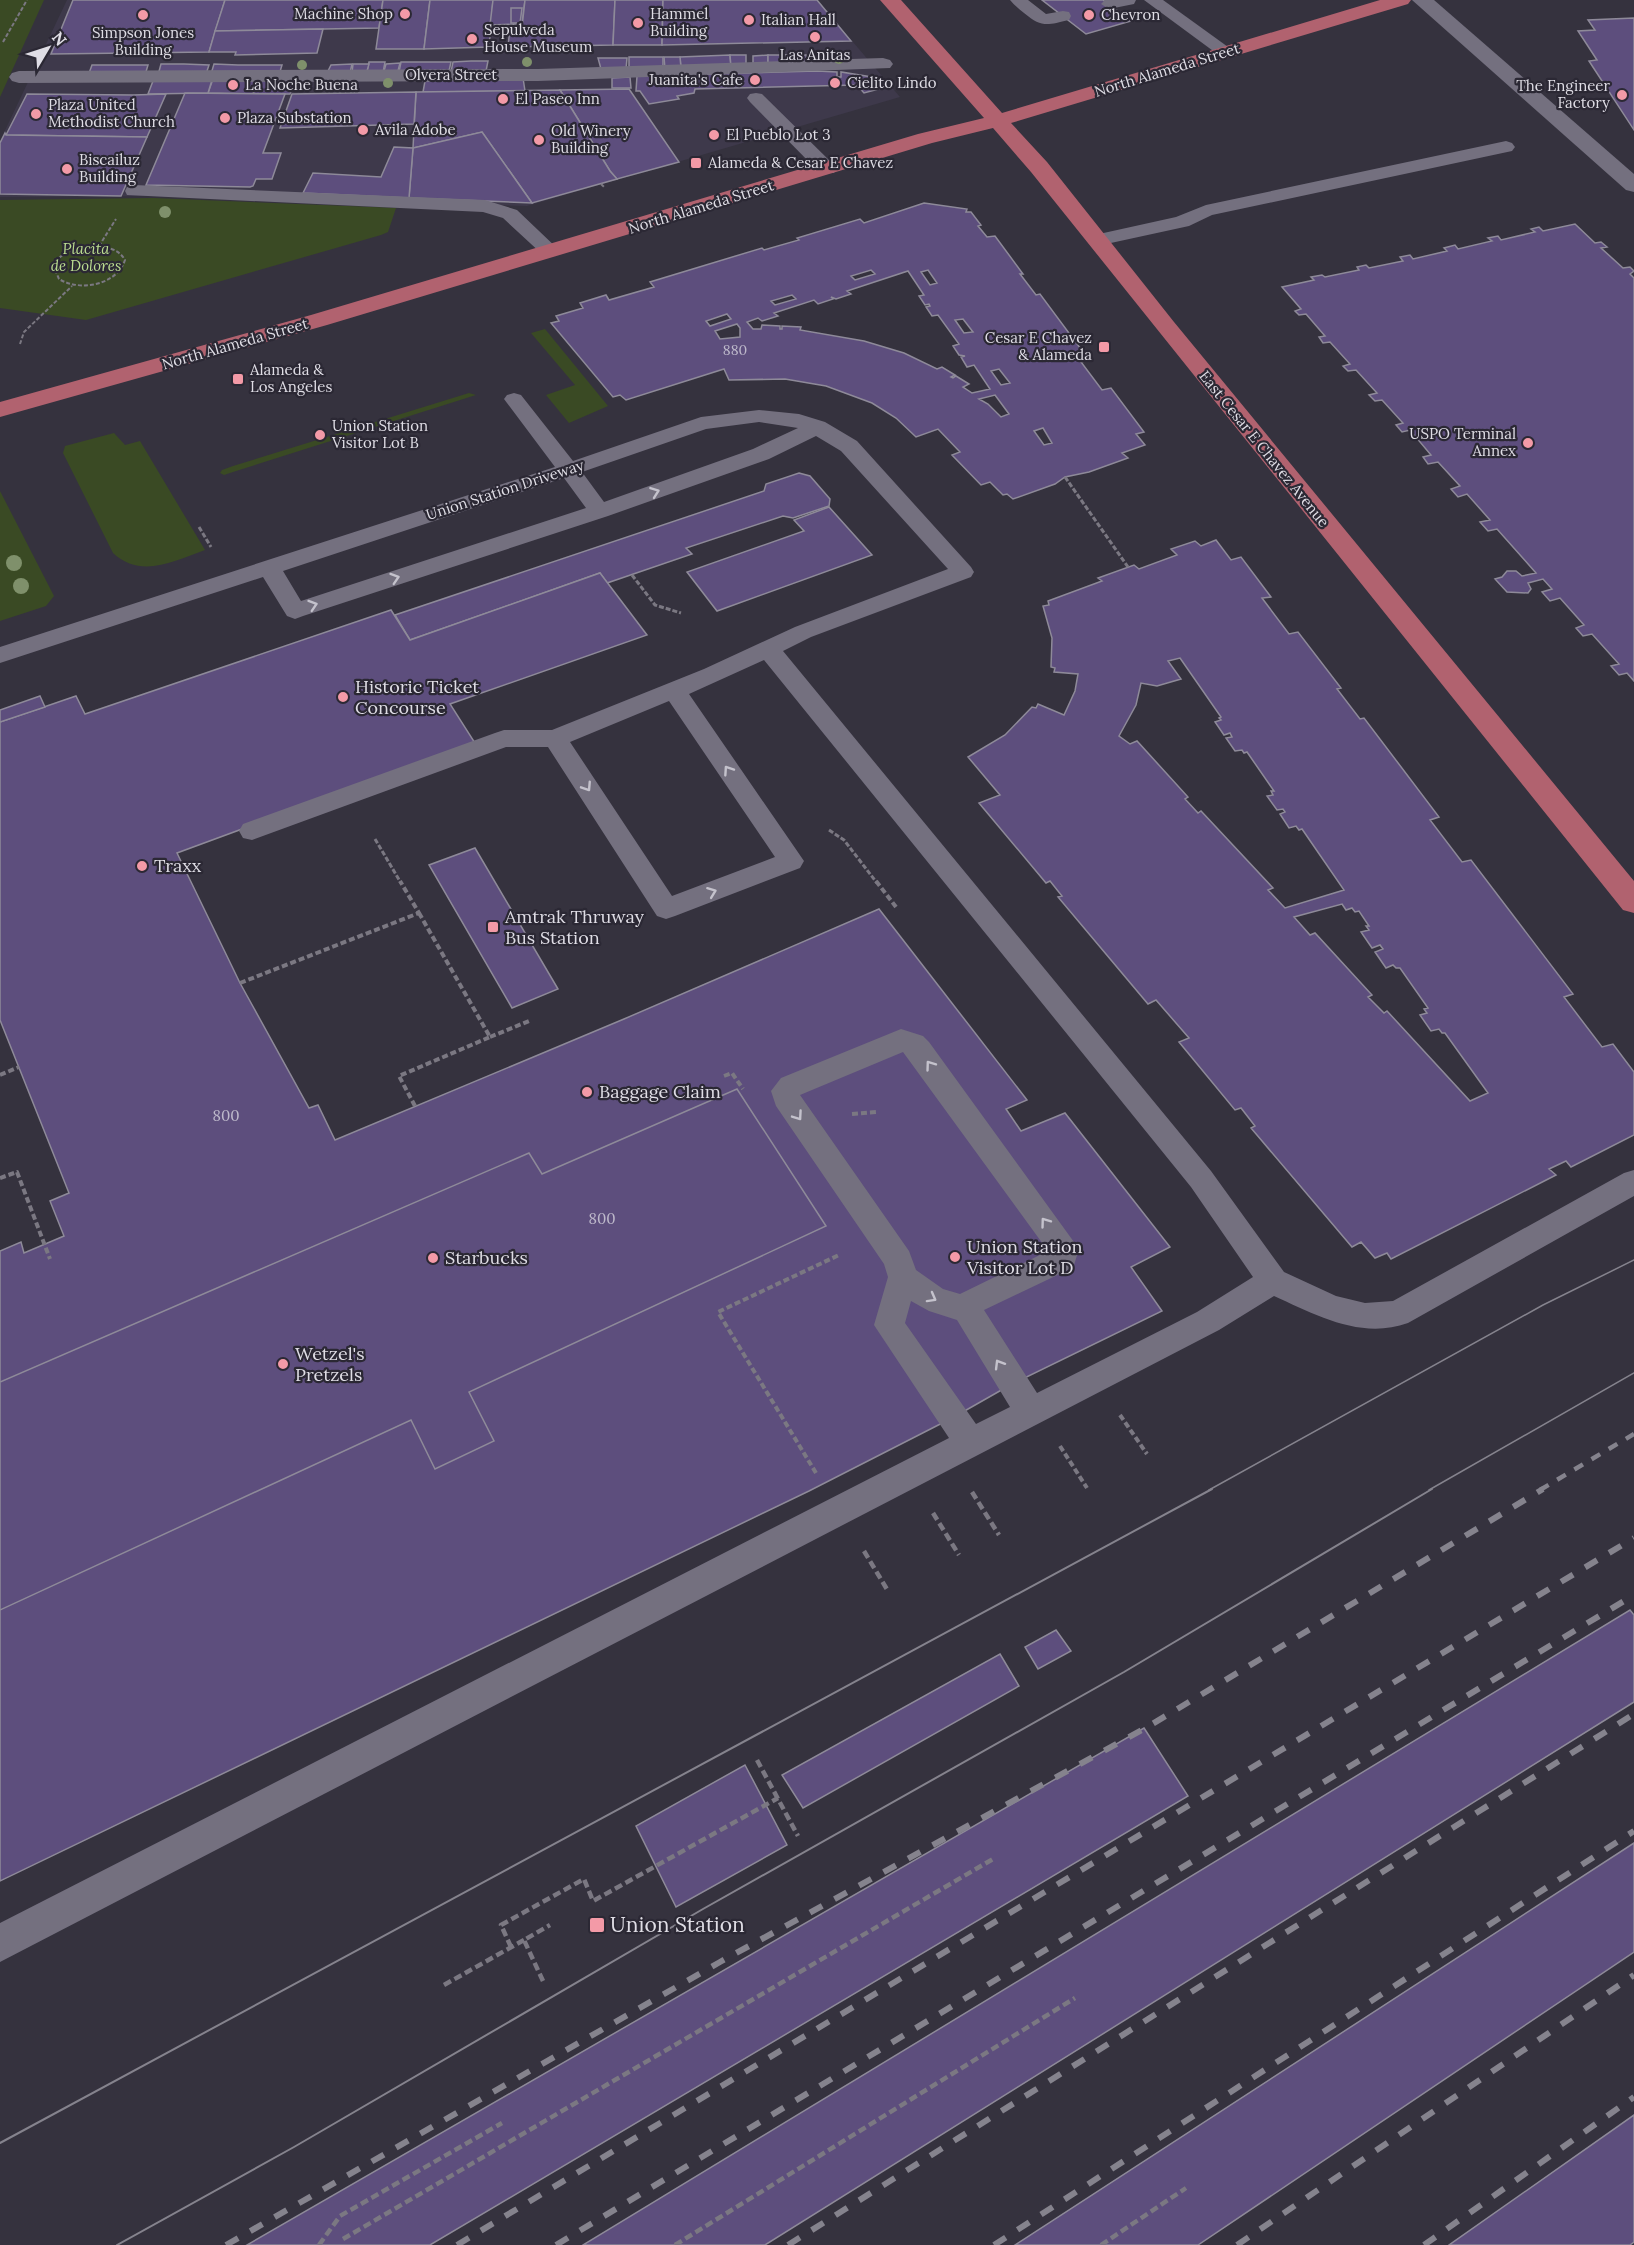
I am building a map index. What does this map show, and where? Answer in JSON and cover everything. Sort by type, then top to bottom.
[{"type":"main road","name":"East Cesar E Chavez Avenue","points":[[891,0],[1000,120],[1634,902]]},
{"type":"main road","name":"North Alameda Street","points":[[0,410],[827,170],[925,138],[1000,120],[1401,0]]},
{"type":"street","points":[[1422,0],[1634,185]]},
{"type":"street","name":"Olvera Street","points":[[19,77],[528,75],[883,64]]},
{"type":"lane","points":[[1018,0],[1042,20],[1063,16]]},
{"type":"lane","points":[[1108,4],[1128,0]]},
{"type":"lane","points":[[1152,0],[1226,52]]},
{"type":"lane","points":[[756,98],[827,170]]},
{"type":"lane","points":[[1097,240],[1182,222],[1206,211],[1506,147]]},
{"type":"lane","points":[[134,190],[485,206],[510,214],[550,251]]},
{"type":"lane","points":[[514,399],[600,511]]},
{"type":"lane","name":"Union Station Driveway","points":[[0,656],[701,423],[759,416],[792,419],[817,427],[849,446],[963,572],[803,632],[768,649]]},
{"type":"lane","points":[[269,567],[295,611],[600,511],[761,454],[817,427]]},
{"type":"lane","points":[[252,831],[504,739],[555,738],[768,649],[1201,1179],[1273,1281],[1331,1308],[1365,1316],[1397,1314],[1634,1182]]},
{"type":"lane","points":[[555,738],[666,909],[791,861],[673,689]]},
{"type":"lane","points":[[903,1277],[925,1295],[949,1307],[966,1308],[973,1301],[1058,1261],[1063,1256],[1064,1249],[919,1050],[912,1044],[901,1040],[791,1086],[785,1091],[786,1098],[898,1260],[903,1277],[890,1325],[971,1443]]},
{"type":"lane","points":[[0,1943],[1208,1321],[1273,1281]]},
{"type":"lane","points":[[966,1308],[1012,1384],[1032,1412]]},
{"type":"path","points":[[0,48],[27,0]]},
{"type":"path","points":[[601,184],[604,187]]},
{"type":"path","points":[[20,344],[24,332],[73,285],[84,286],[108,280],[124,269],[126,262],[124,256],[118,251],[99,246],[81,248],[65,254],[53,266],[52,272],[56,278],[73,285]]},
{"type":"path","points":[[1065,477],[1128,567]]},
{"type":"path","points":[[632,575],[656,605],[681,613]]},
{"type":"path","points":[[829,830],[843,840],[896,907]]},
{"type":"path","points":[[375,839],[490,1037]]},
{"type":"path","points":[[240,982],[419,913]]},
{"type":"path","points":[[415,1106],[399,1076],[529,1021]]},
{"type":"path","points":[[0,1075],[19,1067]]},
{"type":"path","points":[[724,1076],[732,1072],[745,1091]]},
{"type":"path","points":[[0,1178],[17,1172],[50,1259]]},
{"type":"path","points":[[817,1474],[718,1312],[842,1253]]},
{"type":"path","points":[[1119,1414],[1147,1454]]},
{"type":"path","points":[[1058,1444],[1087,1488]]},
{"type":"path","points":[[971,1490],[999,1535]]},
{"type":"path","points":[[933,1513],[960,1555]]},
{"type":"path","points":[[864,1551],[888,1591]]},
{"type":"path","points":[[757,1760],[798,1836]]},
{"type":"path","points":[[511,1947],[501,1925],[584,1879],[593,1901],[778,1798]]},
{"type":"path","points":[[343,2239],[993,1859]]},
{"type":"path","points":[[444,1985],[550,1925]]},
{"type":"path","points":[[524,1940],[543,1981]]},
{"type":"path","points":[[675,2245],[1075,1998]]},
{"type":"path","points":[[319,2245],[340,2216],[502,2123]]},
{"type":"path","points":[[1101,2245],[1186,2188]]},
{"type":"shaded area","points":[[67,0],[817,0],[900,97],[527,206],[153,196],[0,197],[0,141]]},
{"type":"green space","points":[[0,0],[44,0],[0,97]]},
{"type":"green space","name":"Placita de Dolores","points":[[153,198],[396,208],[388,232],[381,235],[86,320],[0,308],[0,200]]},
{"type":"green space","points":[[545,329],[608,406],[569,423],[546,395],[575,385],[531,333]]},
{"type":"green space","points":[[469,393],[476,395],[224,475],[220,473],[233,466]]},
{"type":"green space","points":[[114,433],[125,445],[140,441],[205,550],[170,563],[146,566],[124,561],[113,553],[63,453],[65,446]]},
{"type":"green space","points":[[0,491],[54,596],[46,606],[0,621]]},
{"type":"building","name":"Simpson Jones Building","points":[[73,0],[225,0],[209,52],[51,54]]},
{"type":"building","points":[[225,0],[383,0],[379,28],[215,31]]},
{"type":"building","name":"Machine Shop","points":[[383,0],[430,0],[424,49],[376,49]]},
{"type":"building","points":[[430,0],[493,0],[489,47],[424,49]]},
{"type":"building","points":[[493,0],[525,0],[522,24],[490,25]]},
{"type":"building","points":[[525,0],[615,0],[613,45],[508,47],[510,28],[522,27]]},
{"type":"building","name":"Hammel Building","points":[[615,0],[663,0],[662,45],[613,45]]},
{"type":"building","name":"Italian Hall","points":[[663,0],[817,0],[851,41],[662,45]]},
{"type":"building","points":[[1042,0],[1103,0],[1131,21],[1086,34]]},
{"type":"building","points":[[511,8],[522,8],[520,23],[511,23]]},
{"type":"building","name":"The Engineer Factory","points":[[1634,18],[1634,130],[1589,61],[1597,60],[1578,31],[1595,30],[1588,20]]},
{"type":"building","points":[[323,29],[317,53],[235,55],[236,52],[209,52],[215,31]]},
{"type":"building","points":[[730,55],[731,67],[681,68],[680,57]]},
{"type":"building","points":[[730,55],[746,55],[746,66],[731,67]]},
{"type":"building","points":[[768,55],[768,66],[753,66],[753,56]]},
{"type":"building","points":[[768,55],[786,55],[787,65],[768,66]]},
{"type":"building","points":[[786,55],[806,55],[808,65],[787,65]]},
{"type":"building","points":[[629,57],[663,57],[663,69],[629,68]]},
{"type":"building","points":[[664,57],[680,57],[681,68],[665,69]]},
{"type":"building","points":[[598,58],[627,58],[626,69],[601,69]]},
{"type":"building","points":[[488,61],[486,71],[451,72],[453,62]]},
{"type":"building","points":[[369,62],[385,62],[383,73],[367,71]]},
{"type":"building","points":[[401,62],[451,62],[449,71],[399,72]]},
{"type":"building","points":[[400,63],[398,71],[384,71],[386,64]]},
{"type":"building","points":[[161,64],[209,65],[206,74],[158,75]]},
{"type":"building","points":[[214,64],[282,65],[279,75],[211,74]]},
{"type":"building","points":[[352,64],[350,73],[328,71],[331,65]]},
{"type":"building","points":[[353,64],[369,64],[367,71],[352,73]]},
{"type":"building","points":[[92,65],[148,65],[145,75],[88,76]]},
{"type":"building","points":[[837,72],[837,77],[841,77],[841,72],[878,78],[886,87],[864,93],[857,85],[695,89],[694,93],[677,96],[679,99],[649,104],[640,91],[636,91],[637,76]]},
{"type":"building","points":[[630,77],[631,88],[612,88],[612,78]]},
{"type":"building","points":[[523,78],[525,91],[423,92],[425,81]]},
{"type":"building","points":[[213,79],[258,79],[253,94],[208,93]]},
{"type":"building","points":[[212,80],[208,93],[148,94],[153,81]]},
{"type":"building","points":[[258,80],[295,80],[290,94],[253,94]]},
{"type":"building","points":[[629,89],[679,162],[617,179],[560,90]]},
{"type":"building","name":"Old Winery Building","points":[[560,90],[617,179],[532,203],[482,132],[413,148],[416,92]]},
{"type":"building","points":[[416,92],[414,124],[280,128],[292,94]]},
{"type":"building","name":"Plaza Substation","points":[[185,93],[285,94],[263,153],[281,153],[272,179],[256,179],[250,187],[146,185]]},
{"type":"building","points":[[27,94],[166,94],[147,137],[6,135]]},
{"type":"building","points":[[482,132],[532,203],[409,198],[413,148]]},
{"type":"building","name":"Biscailuz Building","points":[[5,133],[6,135],[147,137],[121,196],[0,194],[0,143]]},
{"type":"building","points":[[394,147],[413,148],[409,198],[303,193],[313,173],[381,177]]},
{"type":"building","points":[[924,203],[967,209],[966,212],[971,212],[987,237],[995,236],[1023,274],[1020,274],[1036,295],[1040,294],[1089,360],[1081,362],[1102,390],[1111,388],[1144,432],[1136,434],[1145,445],[1122,453],[1128,458],[1089,472],[1065,477],[1055,484],[1013,499],[1007,494],[1003,495],[990,482],[981,485],[952,455],[960,452],[938,429],[916,437],[896,418],[872,403],[826,386],[785,379],[729,380],[724,369],[626,400],[620,395],[613,397],[551,323],[559,321],[556,316],[583,308],[580,303],[606,295],[609,300],[654,287],[650,282],[762,248],[764,250],[799,240],[797,238],[860,219],[864,223]],"holes":[[[871,270],[875,274],[855,280],[851,276]],[[928,270],[937,283],[930,285],[921,272]],[[908,271],[924,295],[919,296],[925,305],[929,304],[930,306],[926,307],[932,316],[938,315],[959,344],[953,346],[959,355],[965,356],[961,357],[967,367],[974,365],[990,389],[972,393],[963,387],[969,384],[956,376],[951,377],[955,375],[942,367],[937,369],[904,353],[864,341],[800,330],[801,327],[782,326],[780,329],[780,326],[762,325],[761,329],[753,329],[747,322],[758,318],[762,321],[778,316],[774,313],[814,300],[818,304],[833,299],[831,297],[836,299],[851,294],[847,291]],[[792,295],[796,299],[775,305],[771,301]],[[727,314],[731,319],[710,326],[706,321]],[[963,319],[973,332],[964,333],[955,320]],[[737,324],[740,328],[740,337],[720,339],[715,331]],[[999,369],[1010,383],[1001,385],[991,371]],[[995,395],[1009,414],[1001,417],[988,404],[979,399]],[[1043,428],[1052,443],[1044,445],[1034,431]]]},
{"type":"building","name":"USPO Terminal Annex","points":[[1575,224],[1595,243],[1601,242],[1607,247],[1601,248],[1623,268],[1630,267],[1634,271],[1630,274],[1634,278],[1634,681],[1627,673],[1619,675],[1611,666],[1619,664],[1592,634],[1583,636],[1576,628],[1584,625],[1560,598],[1550,601],[1542,592],[1552,589],[1543,579],[1528,583],[1531,589],[1528,593],[1507,592],[1495,579],[1502,577],[1507,571],[1516,571],[1522,576],[1536,573],[1497,529],[1488,531],[1480,522],[1490,520],[1467,494],[1458,497],[1451,489],[1460,486],[1438,462],[1428,464],[1423,457],[1431,455],[1410,430],[1402,432],[1396,425],[1403,423],[1382,400],[1375,401],[1369,395],[1377,393],[1356,370],[1348,371],[1343,366],[1350,364],[1330,342],[1323,343],[1319,337],[1325,336],[1306,314],[1299,315],[1295,311],[1301,309],[1282,287],[1314,280],[1311,277],[1322,275],[1325,277],[1359,270],[1357,267],[1366,265],[1369,268],[1403,261],[1400,257],[1410,255],[1413,259],[1447,251],[1444,248],[1455,245],[1458,249],[1492,241],[1488,238],[1498,236],[1501,240],[1535,232],[1531,229],[1539,227],[1543,231]]},
{"type":"building","points":[[799,473],[810,476],[830,499],[829,506],[793,518],[783,516],[686,548],[692,554],[607,583],[600,573],[410,640],[395,615],[764,491],[766,484]]},
{"type":"building","points":[[829,507],[872,555],[717,611],[687,572],[804,531],[794,520]]},
{"type":"building","points":[[1216,540],[1231,560],[1241,557],[1271,597],[1262,598],[1289,634],[1298,632],[1341,688],[1337,689],[1360,719],[1364,718],[1439,817],[1430,820],[1462,862],[1471,860],[1573,994],[1564,997],[1602,1047],[1613,1044],[1634,1072],[1634,1135],[1571,1167],[1566,1161],[1549,1169],[1556,1175],[1391,1259],[1387,1253],[1375,1258],[1361,1242],[1352,1247],[1251,1128],[1255,1126],[1241,1108],[1235,1110],[1179,1042],[1189,1038],[1156,1000],[1148,1004],[1058,897],[1062,896],[1050,881],[1046,883],[979,803],[1000,795],[968,757],[1005,735],[1032,707],[1036,708],[1038,704],[1064,715],[1075,691],[1078,674],[1054,672],[1055,668],[1051,667],[1052,638],[1043,606],[1049,605],[1048,601],[1102,581],[1098,578],[1134,565],[1139,569],[1177,555],[1171,549],[1195,541],[1201,546]],"holes":[[[1180,658],[1221,717],[1219,718],[1221,720],[1215,722],[1224,735],[1230,733],[1232,737],[1226,738],[1235,751],[1247,752],[1274,791],[1271,791],[1273,795],[1267,796],[1277,810],[1283,809],[1285,812],[1280,814],[1289,828],[1296,826],[1299,830],[1302,829],[1344,890],[1285,908],[1268,890],[1273,888],[1201,811],[1198,813],[1185,799],[1188,797],[1137,741],[1130,744],[1119,736],[1136,705],[1141,683],[1157,686],[1181,679],[1168,661]],[[1342,904],[1346,910],[1352,908],[1355,912],[1359,911],[1369,926],[1366,926],[1369,930],[1361,932],[1372,948],[1380,945],[1383,949],[1375,952],[1386,968],[1393,965],[1400,968],[1428,1008],[1424,1009],[1427,1013],[1420,1015],[1431,1031],[1439,1029],[1445,1033],[1488,1093],[1470,1101],[1387,1011],[1384,1013],[1368,997],[1372,995],[1315,933],[1310,935],[1294,917]]]},
{"type":"building","points":[[600,573],[647,635],[450,704],[475,743],[177,853],[240,983],[309,1108],[318,1105],[335,1140],[879,909],[1027,1100],[1006,1109],[1021,1131],[1065,1113],[1170,1247],[1131,1267],[1162,1311],[1012,1384],[954,1417],[809,1491],[0,1881],[0,1251],[21,1242],[24,1253],[64,1236],[50,1201],[69,1193],[0,1020],[0,722],[76,696],[85,714],[391,610],[410,640]]},
{"type":"building","points":[[40,696],[45,707],[0,722],[0,710]]},
{"type":"building","name":"Amtrak Thruway Bus Station","points":[[475,848],[558,989],[512,1008],[429,865]]},
{"type":"building","points":[[737,1089],[826,1226],[469,1392],[494,1441],[435,1469],[411,1420],[0,1610],[0,1382],[529,1153],[542,1174]]},
{"type":"building","points":[[1630,1610],[1634,1615],[1634,1702],[765,2245],[583,2245]]},
{"type":"building","points":[[1056,1630],[1071,1651],[1038,1669],[1025,1647]]},
{"type":"building","points":[[1000,1654],[1019,1686],[803,1808],[782,1775]]},
{"type":"building","points":[[1144,1728],[1188,1796],[430,2245],[247,2245]]},
{"type":"building","points":[[745,1765],[787,1845],[676,1907],[636,1826]]},
{"type":"building","points":[[1634,1843],[1634,1952],[1198,2245],[1015,2245]]},
{"type":"building","points":[[1634,2115],[1634,2242],[1630,2245],[1449,2245]]},
{"type":"tram line","points":[[1209,1490],[1543,1305],[1634,1260]]},
{"type":"tram line","points":[[1429,1490],[1634,1373]]},
{"type":"tram line","points":[[0,2143],[1212,1489]]},
{"type":"tram line","points":[[117,2245],[294,2147],[703,1909],[1124,1672],[1432,1489]]},
{"type":"railway","points":[[1540,1490],[1634,1434]]},
{"type":"railway","points":[[226,2245],[720,1962],[1149,1726],[1543,1489]]},
{"type":"railway","points":[[457,2245],[1634,1538]]},
{"type":"railway","points":[[556,2245],[1634,1595]]},
{"type":"railway","points":[[788,2245],[1634,1714]]},
{"type":"railway","points":[[994,2245],[1634,1831]]},
{"type":"railway","points":[[1237,2245],[1634,1975]]},
{"type":"railway","points":[[1424,2245],[1634,2097]]},
{"type":"place","name":"Machine Shop","points":[[405,14]]},
{"type":"place","name":"Simpson Jones Building","points":[[143,15]]},
{"type":"place","name":"Chevron","points":[[1089,15]]},
{"type":"place","name":"Italian Hall","points":[[749,20]]},
{"type":"place","name":"Hammel Building","points":[[638,23]]},
{"type":"place","name":"Las Anitas","points":[[815,37]]},
{"type":"place","name":"Sepulveda House Museum","points":[[472,39]]},
{"type":"place","name":"Juanita's Cafe","points":[[755,80]]},
{"type":"place","name":"Cielito Lindo","points":[[835,83]]},
{"type":"place","name":"La Noche Buena","points":[[233,85]]},
{"type":"place","name":"The Engineer Factory","points":[[1622,95]]},
{"type":"place","name":"El Paseo Inn","points":[[503,99]]},
{"type":"place","name":"Plaza United Methodist Church","points":[[36,114]]},
{"type":"place","name":"Plaza Substation","points":[[225,118]]},
{"type":"place","name":"Avila Adobe","points":[[363,130]]},
{"type":"place","name":"El Pueblo Lot 3","points":[[714,135]]},
{"type":"place","name":"Old Winery Building","points":[[539,140]]},
{"type":"place","name":"Alameda & Cesar E Chavez","points":[[696,163]]},
{"type":"place","name":"Biscailuz Building","points":[[67,169]]},
{"type":"place","name":"Cesar E Chavez & Alameda","points":[[1104,347]]},
{"type":"place","name":"Alameda & Los Angeles","points":[[238,379]]},
{"type":"place","name":"Union Station Visitor Lot B","points":[[320,435]]},
{"type":"place","name":"USPO Terminal Annex","points":[[1528,443]]},
{"type":"place","name":"Historic Ticket Concourse","points":[[343,697]]},
{"type":"place","name":"Traxx","points":[[142,866]]},
{"type":"place","name":"Amtrak Thruway Bus Station","points":[[493,927]]},
{"type":"place","name":"Baggage Claim","points":[[587,1092]]},
{"type":"place","name":"Union Station Visitor Lot D","points":[[955,1257]]},
{"type":"place","name":"Starbucks","points":[[433,1258]]},
{"type":"place","name":"Wetzel's Pretzels","points":[[283,1364]]},
{"type":"place","name":"Union Station","points":[[597,1925]]}]
